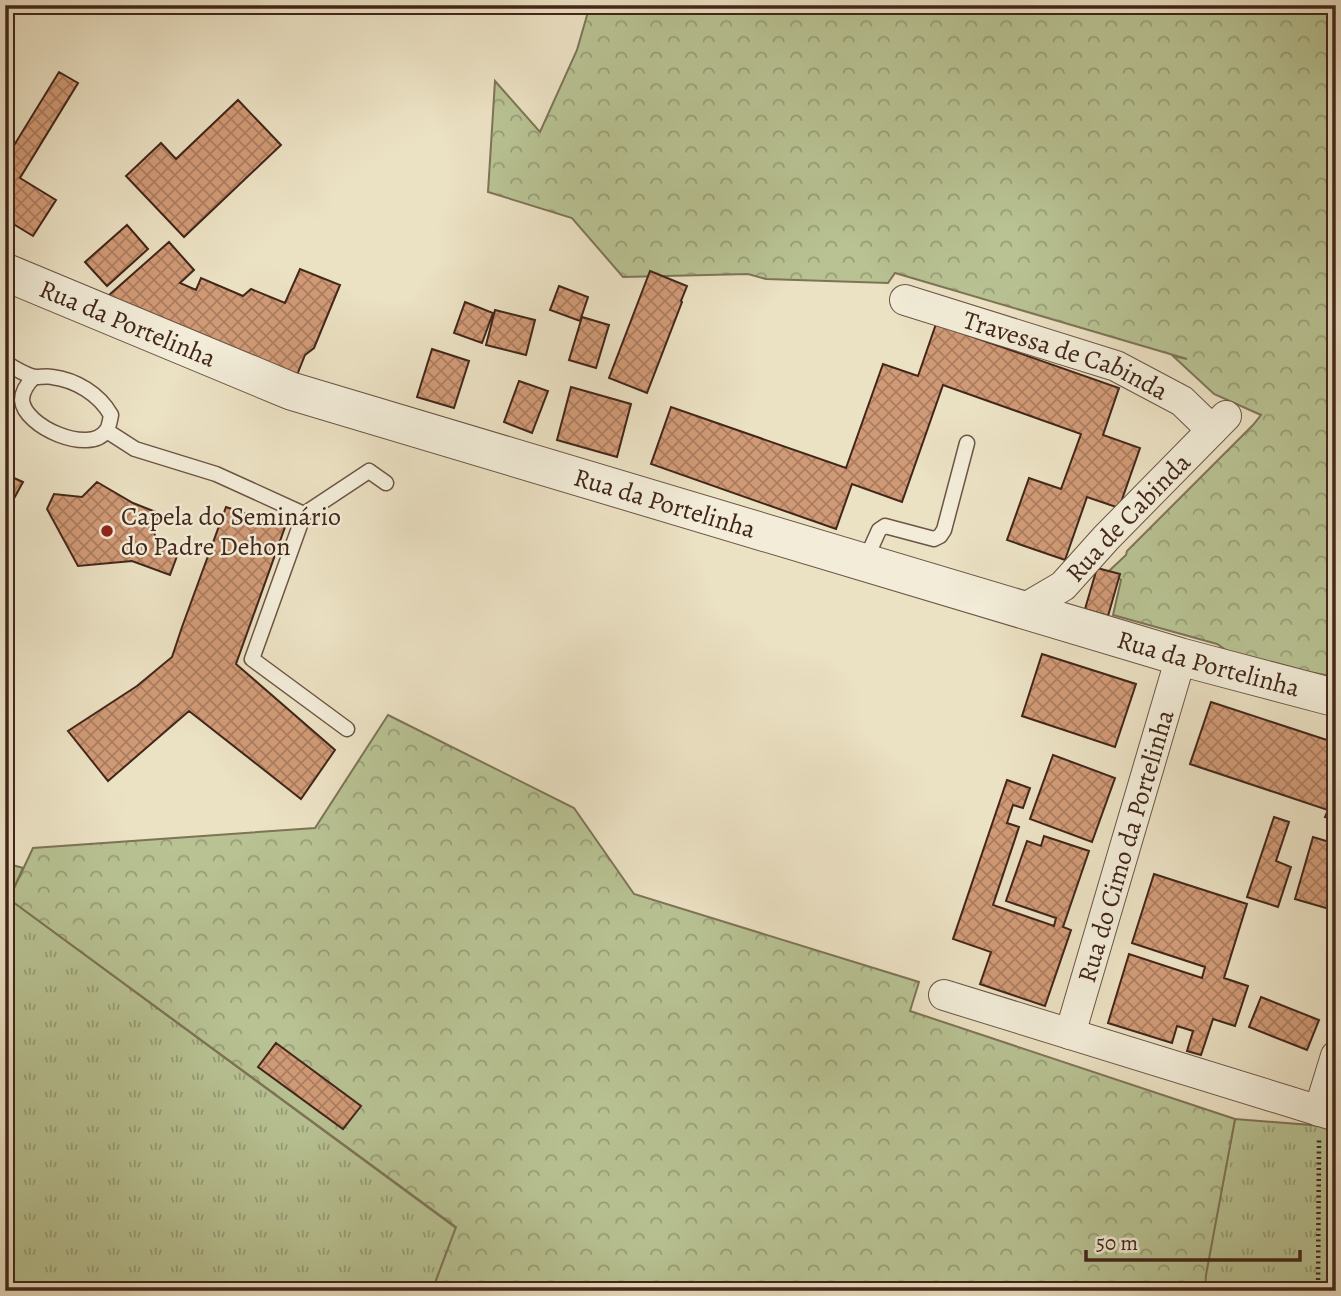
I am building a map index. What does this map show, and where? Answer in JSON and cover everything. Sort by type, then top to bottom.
[{"type":"street","name":"Rua da Portelinha","points":[[5,272],[291,391],[1181,657],[1336,698]]},
{"type":"street","name":"Travessa de Cabinda","points":[[905,300],[1116,366],[1219,423]]},
{"type":"street","name":"Rua de Cabinda","points":[[1023,610],[1063,586],[1106,538],[1219,423]]},
{"type":"street","name":"Rua do Cimo da Portelinha","points":[[1070,1034],[1181,657]]},
{"type":"street","points":[[944,995],[1328,1113],[1336,1056]]},
{"type":"lane","points":[[5,363],[34,377],[64,379],[94,394],[111,415],[107,431],[90,440],[71,439],[39,425],[30,417],[22,403],[27,384],[34,377]]},
{"type":"lane","points":[[107,431],[135,450],[215,474],[304,514]]},
{"type":"lane","points":[[864,562],[878,530],[885,526],[934,539],[940,536],[944,530],[967,443]]},
{"type":"lane","points":[[347,729],[252,659],[304,514],[369,471],[386,484]]},
{"type":"path","points":[[1318,1291],[1328,1113]]},
{"type":"green space","points":[[590,5],[1336,5],[1336,677],[1239,659],[1217,644],[1113,615],[1121,580],[1109,571],[1261,415],[1214,394],[1173,356],[1187,359],[895,273],[888,283],[766,279],[748,274],[623,277],[572,218],[488,192],[495,81],[540,132],[577,50]]},
{"type":"green space","points":[[388,715],[574,808],[634,894],[919,982],[910,1011],[1235,1119],[1205,1291],[432,1291],[456,1227],[9,899],[33,848],[315,828]]},
{"type":"green space","points":[[5,863],[23,868],[9,899],[456,1228],[432,1291],[5,1291]]},
{"type":"green space","points":[[1235,1119],[1336,1127],[1336,1291],[1205,1291],[1205,1275]]},
{"type":"building","points":[[59,72],[78,83],[20,178],[56,200],[33,236],[10,222],[5,230],[5,160]]},
{"type":"building","points":[[238,100],[281,145],[184,237],[126,176],[161,143],[176,159]]},
{"type":"building","points":[[127,225],[148,249],[107,286],[85,262]]},
{"type":"building","points":[[169,242],[194,270],[180,283],[196,290],[201,278],[243,296],[251,289],[285,303],[300,269],[340,285],[314,348],[305,355],[297,375],[108,296]]},
{"type":"building","points":[[650,271],[687,286],[647,393],[609,378]]},
{"type":"building","points":[[559,286],[588,297],[580,321],[550,310]]},
{"type":"building","points":[[465,302],[493,313],[482,343],[454,333]]},
{"type":"building","points":[[495,310],[535,320],[526,355],[486,345]]},
{"type":"building","points":[[582,317],[609,325],[596,368],[569,360]]},
{"type":"building","points":[[936,324],[1119,388],[1103,435],[1140,448],[1119,508],[1087,497],[1065,560],[1007,540],[1029,478],[1061,489],[1081,434],[943,385],[902,502],[852,484],[836,529],[651,464],[671,407],[846,468],[883,364],[918,376]]},
{"type":"building","points":[[432,349],[469,361],[454,408],[417,397]]},
{"type":"building","points":[[519,381],[548,391],[532,433],[504,422]]},
{"type":"building","points":[[571,387],[631,404],[617,457],[557,440]]},
{"type":"building","points":[[5,474],[23,482],[5,515]]},
{"type":"building","name":"Capela do Seminário do Padre Dehon","points":[[97,482],[133,503],[161,514],[153,527],[155,536],[164,543],[180,548],[170,575],[132,561],[78,566],[47,509],[54,494],[82,497]]},
{"type":"building","points":[[226,507],[285,527],[236,664],[335,750],[301,799],[189,711],[108,781],[68,731],[137,686],[172,657]]},
{"type":"building","points":[[1097,568],[1120,574],[1108,616],[1085,609]]},
{"type":"building","points":[[1042,654],[1136,684],[1115,747],[1022,716]]},
{"type":"building","points":[[1211,702],[1336,743],[1336,820],[1325,817],[1328,810],[1190,764]]},
{"type":"building","points":[[1053,755],[1115,778],[1092,842],[1030,819]]},
{"type":"building","points":[[1007,780],[1030,788],[1023,808],[1013,805],[1007,823],[1019,827],[993,905],[1054,926],[1056,918],[1006,901],[1027,841],[1041,846],[1044,836],[1089,851],[1063,927],[1071,930],[1045,1006],[980,984],[991,952],[953,939]]},
{"type":"building","points":[[1274,817],[1289,822],[1276,861],[1291,867],[1278,907],[1247,897]]},
{"type":"building","points":[[1313,837],[1336,844],[1336,911],[1295,899]]},
{"type":"building","points":[[1154,874],[1247,904],[1224,978],[1248,986],[1235,1026],[1213,1019],[1201,1055],[1187,1051],[1193,1031],[1177,1026],[1172,1043],[1108,1023],[1129,954],[1202,978],[1205,967],[1132,943]]},
{"type":"building","points":[[1261,997],[1319,1020],[1307,1050],[1249,1027]]},
{"type":"building","points":[[276,1043],[361,1106],[343,1129],[258,1067]]},
{"type":"place","name":"Capela do Seminário do Padre Dehon","points":[[107,531]]}]
